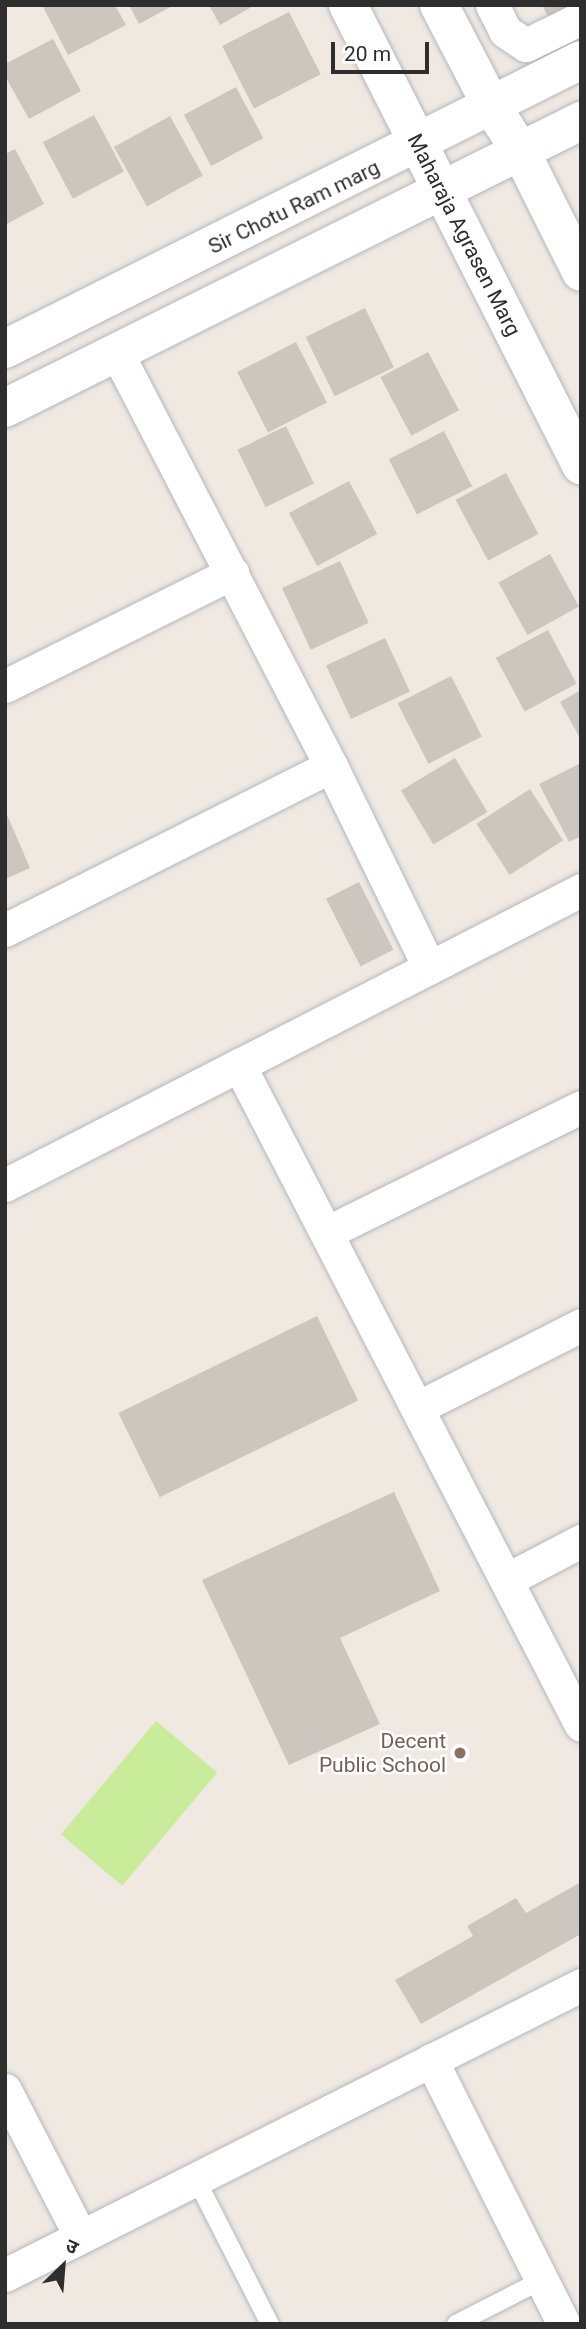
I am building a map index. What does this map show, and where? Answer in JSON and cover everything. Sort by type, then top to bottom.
[{"type":"street","name":"Maharaja Agrasen Marg","points":[[348,5],[581,465]]},
{"type":"street","points":[[439,5],[492,107],[521,152],[581,272]]},
{"type":"street","points":[[492,5],[505,31],[526,45],[581,18]]},
{"type":"street","name":"Sir Chotu Ram marg","points":[[5,349],[419,145],[581,60]]},
{"type":"street","points":[[5,408],[442,193],[581,121]]},
{"type":"street","points":[[117,353],[331,766],[429,967],[434,965]]},
{"type":"street","points":[[5,686],[232,573]]},
{"type":"street","points":[[5,930],[331,766]]},
{"type":"street","points":[[5,1185],[581,890]]},
{"type":"street","points":[[239,1065],[581,1725]]},
{"type":"street","points":[[326,1233],[581,1107]]},
{"type":"street","points":[[416,1408],[581,1325]]},
{"type":"street","points":[[506,1580],[581,1541]]},
{"type":"street","points":[[5,2276],[581,1985]]},
{"type":"street","points":[[431,2060],[564,2324]]},
{"type":"street","points":[[5,2090],[81,2237]]},
{"type":"lane","points":[[196,2179],[270,2324]]},
{"type":"lane","points":[[457,2324],[542,2280]]},
{"type":"green space","points":[[156,1721],[217,1772],[122,1886],[61,1834]]},
{"type":"building","points":[[42,5],[115,5],[126,25],[68,55]]},
{"type":"building","points":[[129,5],[174,5],[139,24]]},
{"type":"building","points":[[209,5],[255,5],[220,25]]},
{"type":"building","points":[[542,5],[581,5],[554,29]]},
{"type":"building","points":[[289,12],[321,74],[254,108],[222,46]]},
{"type":"building","points":[[53,39],[81,91],[29,119],[5,76],[5,64]]},
{"type":"building","points":[[236,87],[263,138],[211,166],[184,115]]},
{"type":"building","points":[[94,115],[124,172],[73,199],[43,142]]},
{"type":"building","points":[[170,116],[203,175],[147,207],[114,147]]},
{"type":"building","points":[[15,149],[44,204],[5,225],[5,154]]},
{"type":"building","points":[[365,308],[394,367],[335,396],[306,337]]},
{"type":"building","points":[[296,342],[327,403],[268,433],[237,372]]},
{"type":"building","points":[[428,352],[459,410],[411,436],[380,377]]},
{"type":"building","points":[[286,426],[314,484],[266,507],[237,450]]},
{"type":"building","points":[[444,431],[472,486],[417,514],[389,459]]},
{"type":"building","points":[[506,473],[538,534],[488,561],[456,500]]},
{"type":"building","points":[[349,481],[377,534],[317,566],[289,513]]},
{"type":"building","points":[[550,554],[579,606],[527,635],[498,583]]},
{"type":"building","points":[[340,561],[369,623],[311,650],[282,588]]},
{"type":"building","points":[[548,630],[577,684],[525,712],[496,658]]},
{"type":"building","points":[[385,638],[410,691],[351,719],[326,665]]},
{"type":"building","points":[[451,676],[482,737],[428,764],[398,703]]},
{"type":"building","points":[[581,690],[581,740],[560,702]]},
{"type":"building","points":[[455,758],[487,812],[433,844],[401,790]]},
{"type":"building","points":[[581,763],[581,836],[569,842],[539,784]]},
{"type":"building","points":[[530,789],[563,840],[510,875],[476,824]]},
{"type":"building","points":[[5,810],[30,868],[5,879]]},
{"type":"building","points":[[359,882],[394,950],[361,967],[326,899]]},
{"type":"building","points":[[317,1316],[358,1400],[160,1497],[118,1413]]},
{"type":"building","points":[[394,1492],[440,1591],[340,1638],[380,1724],[289,1765],[202,1580]]},
{"type":"building","points":[[581,1882],[581,1934],[421,2024],[395,1980],[473,1936],[467,1926],[516,1898],[526,1913]]},
{"type":"place","name":"Decent Public School","points":[[460,1753]]}]
